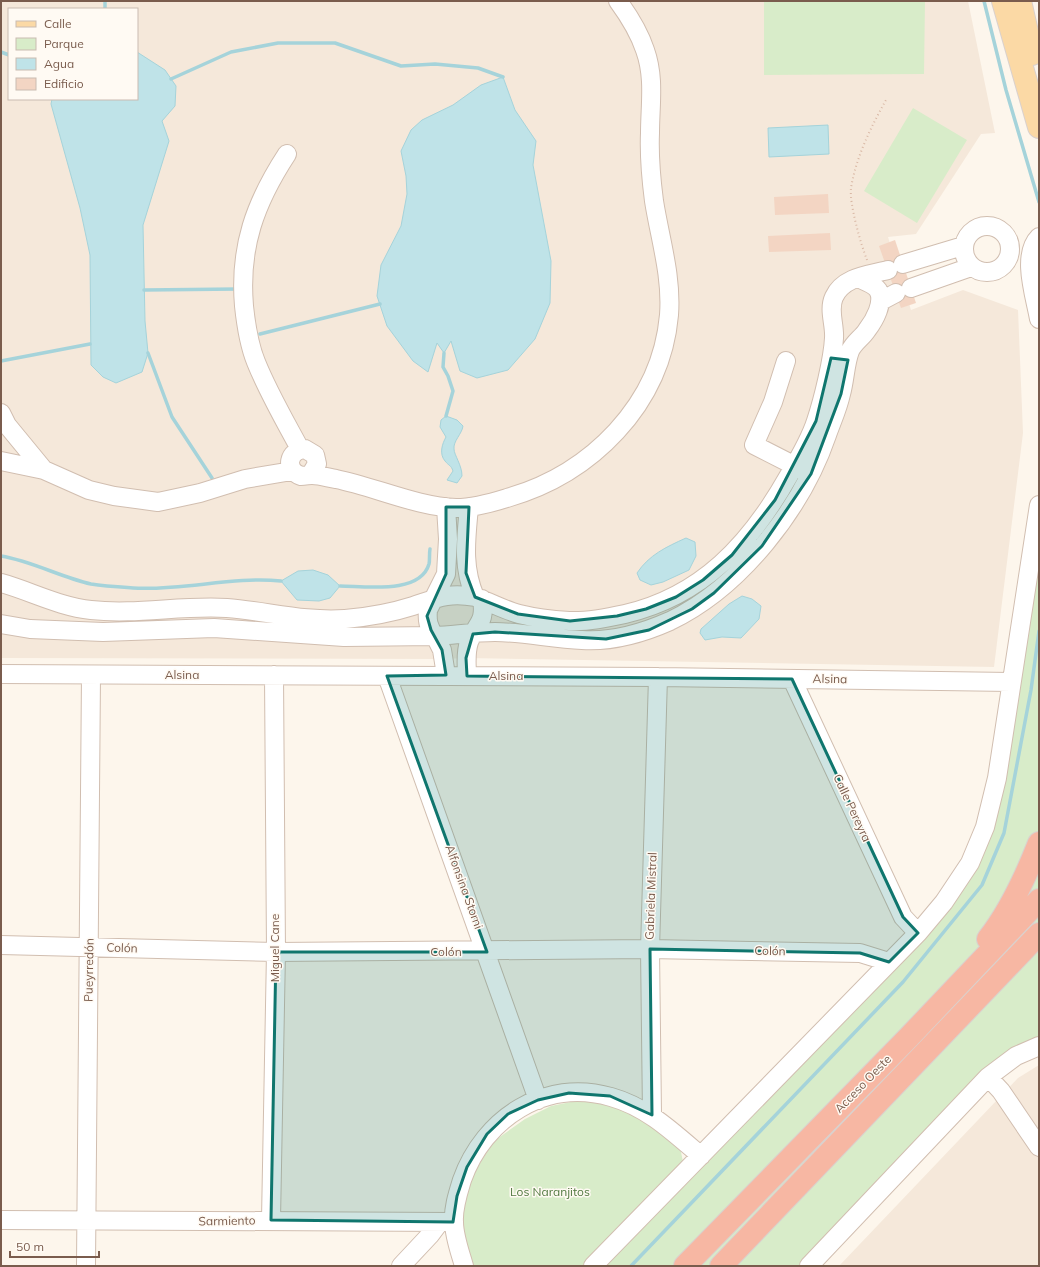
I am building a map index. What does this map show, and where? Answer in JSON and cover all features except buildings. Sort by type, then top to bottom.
[{"type":"highway","points":[[996,928],[1030,867],[1039,843]]},
{"type":"highway","points":[[908,1038],[1039,877]]},
{"type":"highway","name":"Acceso Oeste","points":[[685,1266],[908,1038],[1039,900]]},
{"type":"highway","name":"Acceso Oeste","points":[[721,1266],[1039,934]]},
{"type":"highway","points":[[979,998],[1039,944]]},
{"type":"main road","points":[[1003,1],[1039,127]]},
{"type":"main road","points":[[1020,1],[1039,80]]},
{"type":"street","points":[[314,467],[355,483],[446,507],[468,507],[524,493],[548,483],[600,449],[620,429],[638,406],[649,384],[664,339],[669,309],[667,267],[654,202],[650,165],[653,97],[645,50],[632,21],[618,1]]},
{"type":"street","points":[[287,154],[269,182],[255,214],[247,239],[243,263],[243,293],[249,339],[256,362],[300,449]]},
{"type":"street","points":[[990,226],[1003,232],[1010,245],[1007,261],[994,271],[978,271],[971,267],[966,261],[964,246],[966,239],[976,228],[990,226]]},
{"type":"street","points":[[1010,245],[1036,241]]},
{"type":"street","points":[[1036,241],[1030,253],[1029,264],[1039,319]]},
{"type":"street","points":[[1,624],[30,629],[103,632],[214,628],[344,637],[435,636],[495,632],[582,640],[606,639],[649,630],[692,609],[743,568],[781,522],[811,474],[841,394],[840,359],[834,337],[831,306],[834,297],[844,283],[964,246]]},
{"type":"street","points":[[1,583],[53,601],[90,610],[147,611],[203,607],[325,620],[378,614],[413,606],[434,598],[461,594],[478,598],[518,614],[570,621],[595,620],[646,609],[676,596],[703,580],[732,555],[754,529],[775,500],[794,466],[816,421],[840,359],[850,351],[856,341],[867,331],[875,317],[901,292],[971,267]]},
{"type":"street","points":[[886,269],[869,283],[878,290],[901,292]]},
{"type":"street","points":[[886,269],[901,292]]},
{"type":"street","points":[[786,361],[773,402],[754,445],[811,474]]},
{"type":"street","points":[[1,414],[3,429],[1,434]]},
{"type":"street","points":[[1,414],[7,425],[44,470]]},
{"type":"street","points":[[292,471],[290,466],[291,456],[300,449],[311,451],[314,467]]},
{"type":"street","points":[[1,461],[44,470],[89,490],[137,500],[158,502],[200,493],[245,479],[292,471],[301,476],[314,467]]},
{"type":"street","points":[[592,1266],[918,933],[944,902],[970,862],[985,827],[998,778],[1011,682],[1039,505]]},
{"type":"street","points":[[446,507],[448,539],[446,574],[427,616],[428,625],[442,650],[446,676]]},
{"type":"street","points":[[467,676],[466,658],[473,634],[479,627],[483,618],[478,598],[466,573],[465,547],[468,507]]},
{"type":"street","name":"Alsina","points":[[1,674],[658,677],[1011,682]]},
{"type":"street","name":"Pueyrredón","points":[[86,1266],[90,947],[91,675]]},
{"type":"street","name":"Miguel Cane","points":[[271,1220],[276,952],[274,675]]},
{"type":"street","name":"Alfonsina Storni","points":[[387,676],[487,952],[538,1100]]},
{"type":"street","name":"Gabriela Mistral","points":[[652,1115],[650,949],[658,677]]},
{"type":"street","name":"Calle Pereyra","points":[[792,679],[903,917],[918,933]]},
{"type":"street","name":"Colón","points":[[1,945],[276,952],[487,952],[650,949],[860,953],[889,962]]},
{"type":"street","points":[[809,1266],[988,1077],[1016,1056],[1039,1046]]},
{"type":"street","points":[[988,1077],[1001,1091],[1039,1148]]},
{"type":"street","points":[[401,1266],[430,1235],[446,1222],[467,1167],[487,1134],[508,1114],[538,1100],[569,1093],[592,1093],[630,1103],[652,1115],[701,1156]]},
{"type":"street","name":"Sarmiento","points":[[1,1220],[86,1222],[271,1220],[446,1222]]},
{"type":"street","points":[[446,1222],[464,1266]]},
{"type":"path","points":[[886,100],[868,132],[851,189],[862,247],[886,269]]},
{"type":"highlighted area","points":[[831,358],[848,360],[841,394],[811,474],[762,546],[714,593],[692,609],[649,630],[606,639],[495,632],[473,634],[466,658],[467,676],[792,679],[903,917],[918,933],[889,962],[860,953],[650,949],[652,1115],[610,1096],[569,1093],[538,1100],[508,1114],[487,1134],[467,1167],[457,1196],[453,1222],[271,1220],[276,952],[487,952],[387,676],[446,675],[442,650],[431,630],[427,616],[446,574],[446,507],[469,507],[466,573],[475,597],[518,614],[570,621],[617,616],[646,609],[676,597],[703,580],[732,555],[775,500],[816,421]]},
{"type":"shaded area","points":[[1,1],[968,1],[995,133],[981,134],[916,234],[888,237],[911,310],[963,290],[1018,310],[1023,433],[994,667],[466,658],[1,658]]},
{"type":"shaded area","points":[[1039,1065],[1039,1266],[839,1266],[1018,1078]]},
{"type":"green space","points":[[764,1],[925,1],[924,74],[764,75]]},
{"type":"green space","points":[[913,108],[967,140],[917,223],[864,191]]},
{"type":"green space","points":[[1039,553],[1039,1039],[991,1064],[798,1266],[604,1266],[976,866]]},
{"type":"green space","name":"Los Naranjitos","points":[[586,1099],[614,1104],[679,1142],[683,1162],[582,1266],[474,1266],[461,1228],[464,1200],[474,1173],[494,1141],[525,1119],[551,1106]]},
{"type":"water","points":[[138,53],[165,70],[176,86],[175,106],[162,121],[169,141],[143,225],[145,321],[148,353],[142,372],[116,383],[103,377],[91,365],[90,255],[80,208],[51,104],[52,100],[138,100]]},
{"type":"water","points":[[503,77],[515,110],[536,141],[533,165],[551,261],[550,303],[535,339],[508,370],[477,378],[460,371],[451,341],[444,353],[437,343],[428,372],[413,361],[387,326],[377,296],[381,265],[401,226],[407,194],[406,176],[401,151],[411,130],[422,120],[453,105],[481,85]]},
{"type":"water","points":[[828,125],[829,154],[769,157],[768,128]]},
{"type":"water","points":[[446,416],[457,420],[463,426],[454,446],[454,451],[461,468],[462,476],[457,483],[447,480],[453,471],[442,455],[442,446],[446,437],[440,427],[441,420]]},
{"type":"water","points":[[686,538],[695,542],[696,556],[689,570],[663,582],[651,585],[640,580],[637,573],[647,561],[665,548]]},
{"type":"water","points":[[313,570],[328,575],[340,586],[330,598],[319,601],[297,600],[281,581],[298,571]]},
{"type":"water","points":[[742,596],[752,599],[761,606],[759,619],[741,638],[722,637],[705,640],[700,633],[701,629],[729,604]]},
{"type":"waterway","points":[[105,1],[105,8]]},
{"type":"waterway","points":[[984,1],[1006,90],[1039,202]]},
{"type":"waterway","points":[[171,79],[231,52],[278,43],[335,43],[401,66],[435,64],[478,68],[503,77]]},
{"type":"waterway","points":[[1,52],[8,55]]},
{"type":"waterway","points":[[144,290],[238,289]]},
{"type":"waterway","points":[[260,334],[380,304]]},
{"type":"waterway","points":[[1,361],[90,344]]},
{"type":"waterway","points":[[148,353],[172,417],[212,478]]},
{"type":"waterway","points":[[444,353],[443,367],[453,391],[446,416]]},
{"type":"waterway","points":[[340,586],[390,587],[415,581],[424,574],[429,564],[430,549]]},
{"type":"waterway","points":[[1,556],[12,558],[91,584],[133,588],[170,587],[244,580],[281,581]]},
{"type":"waterway","points":[[631,1266],[903,982],[982,885],[1004,833],[1031,690],[1039,631]]}]
